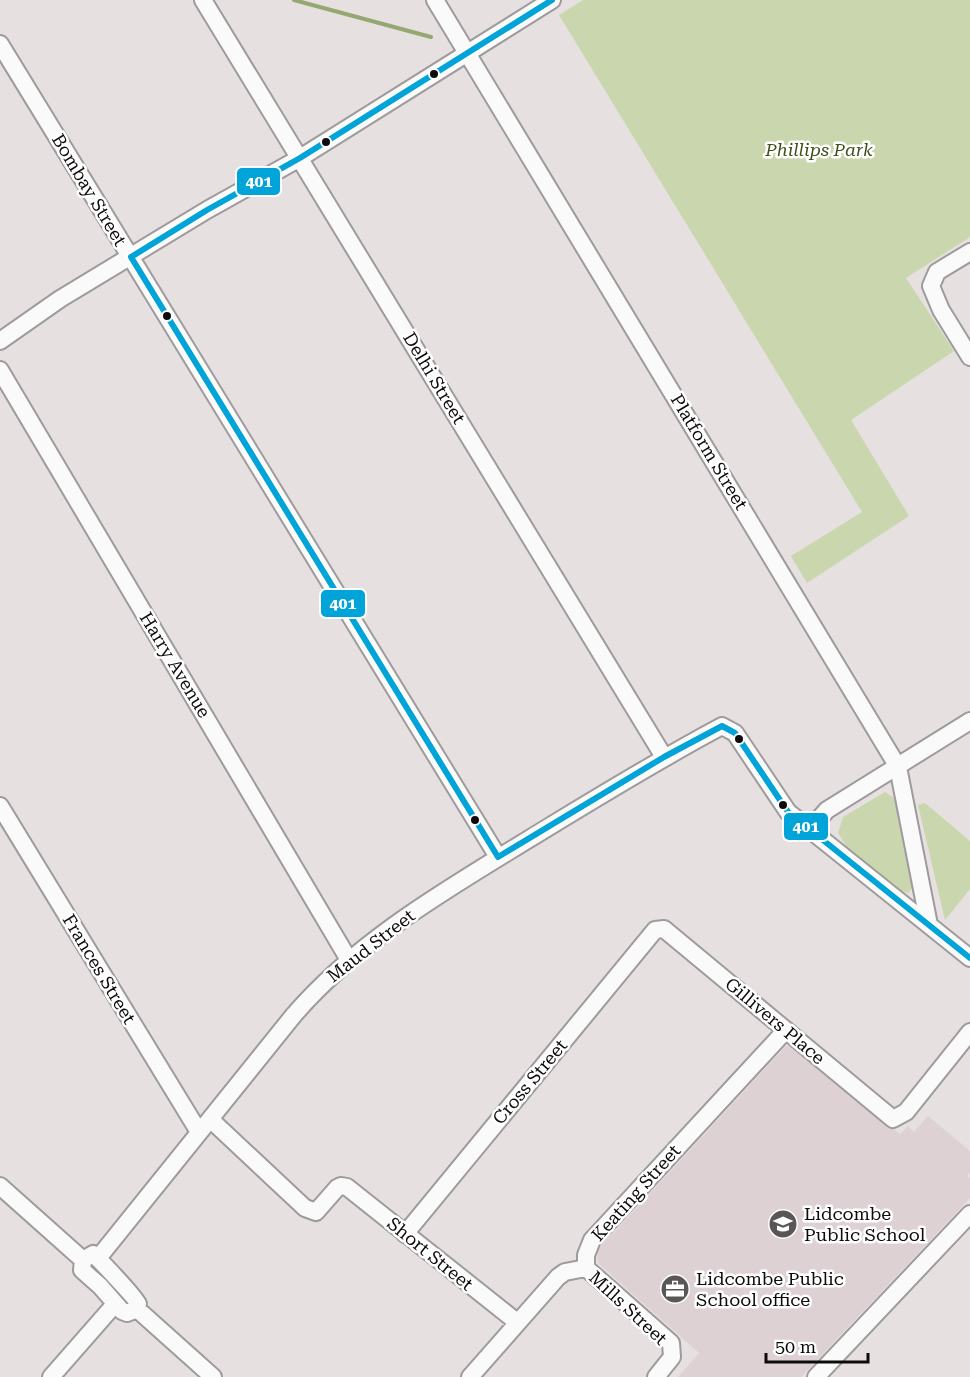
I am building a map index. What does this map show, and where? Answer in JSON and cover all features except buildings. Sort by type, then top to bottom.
[{"type":"street","name":"Delhi Street","points":[[203,0],[664,757]]},
{"type":"street","name":"Platform Street","points":[[435,0],[898,767],[928,925]]},
{"type":"street","points":[[0,341],[60,299],[207,210],[300,158],[552,0]]},
{"type":"street","name":"Bombay Street","points":[[0,44],[498,857]]},
{"type":"street","points":[[970,252],[937,272],[931,286],[941,310],[970,357]]},
{"type":"street","name":"Harry Avenue","points":[[0,370],[350,960]]},
{"type":"street","points":[[970,721],[827,810],[809,830],[970,958]]},
{"type":"street","name":"Maud Street","points":[[91,1259],[312,995],[350,960],[424,904],[664,757],[722,726],[735,733],[788,812],[809,830]]},
{"type":"street","name":"Frances Street","points":[[0,806],[199,1132]]},
{"type":"street","name":"Gillivers Place","points":[[655,930],[664,929],[893,1119],[906,1112],[970,1032]]},
{"type":"street","name":"Cross Street","points":[[405,1234],[655,930]]},
{"type":"street","name":"Keating Street","points":[[586,1268],[586,1255],[592,1240],[786,1030]]},
{"type":"street","name":"Short Street","points":[[210,1119],[310,1211],[320,1210],[337,1188],[343,1186],[517,1322]]},
{"type":"street","points":[[0,1186],[106,1269],[135,1296],[137,1309]]},
{"type":"street","points":[[816,1377],[970,1214]]},
{"type":"street","points":[[91,1259],[82,1270],[115,1304],[127,1312],[137,1309]]},
{"type":"street","points":[[470,1377],[558,1277],[564,1272],[586,1268]]},
{"type":"street","name":"Mills Street","points":[[586,1268],[671,1343],[672,1357],[656,1377]]},
{"type":"street","points":[[51,1377],[115,1304]]},
{"type":"street","points":[[137,1309],[213,1377]]},
{"type":"shaded area","name":"Lidcombe Public School","points":[[786,1046],[792,1046],[900,1134],[908,1126],[914,1132],[928,1116],[970,1151],[970,1172],[967,1176],[970,1178],[970,1198],[801,1377],[678,1377],[699,1353],[598,1263],[597,1251]]},
{"type":"green space","name":"Phillips Park","points":[[583,0],[970,0],[970,237],[906,278],[954,351],[851,420],[909,516],[807,583],[791,556],[862,512],[559,15]]},
{"type":"green space","points":[[885,792],[896,799],[913,887],[908,893],[899,890],[847,847],[838,833],[843,817]]},
{"type":"green space","points":[[925,803],[970,841],[970,889],[945,920],[918,805]]},
{"type":"waterway","points":[[294,0],[431,37]]},
{"type":"transit line","name":"401","points":[[552,0],[300,158],[207,210],[131,257],[498,857],[664,757],[722,726],[735,733],[788,812],[970,958]]},
{"type":"place","name":"Lidcombe Public School","points":[[783,1224]]},
{"type":"place","name":"Lidcombe Public School office","points":[[675,1289]]}]
